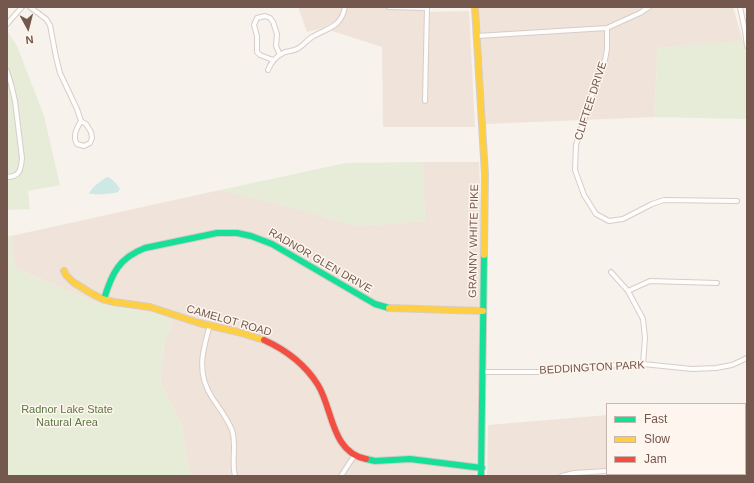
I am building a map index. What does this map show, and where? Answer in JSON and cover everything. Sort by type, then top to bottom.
[{"type":"street","points":[[7,24],[22,7]]},
{"type":"street","points":[[30,7],[44,17],[50,24],[59,69],[66,88],[81,120],[91,132],[91,142],[84,146],[77,144],[74,138],[81,120]]},
{"type":"street","points":[[268,70],[273,60],[280,54],[297,49],[313,37],[333,27],[342,18],[345,7]]},
{"type":"street","points":[[389,7],[427,8],[424,101]]},
{"type":"street","name":"GRANNY WHITE PIKE","points":[[475,7],[485,175],[481,476]]},
{"type":"street","points":[[477,36],[607,28],[640,13],[649,7]]},
{"type":"street","points":[[740,7],[747,46]]},
{"type":"street","points":[[273,60],[260,55],[257,52],[257,36],[254,25],[259,17],[267,16],[272,20],[277,34],[276,46],[280,54]]},
{"type":"street","name":"CLIFTEE DRIVE","points":[[607,28],[607,49],[605,60],[576,145],[575,170],[584,195],[596,214],[609,221],[623,219],[652,204],[664,200],[737,201]]},
{"type":"street","points":[[7,71],[15,102],[22,158],[21,168],[18,173],[12,177],[7,177]]},
{"type":"street","name":"RADNOR GLEN DRIVE","points":[[104,299],[110,280],[116,270],[124,260],[136,252],[145,248],[188,239],[227,233],[246,235],[269,242],[369,300],[386,308],[483,311]]},
{"type":"street","name":"CAMELOT ROAD","points":[[64,271],[70,279],[91,293],[104,299],[152,307],[210,326],[251,336],[276,345],[300,362],[312,376],[321,390],[341,442],[354,456]]},
{"type":"street","points":[[611,272],[628,291],[643,320],[643,364]]},
{"type":"street","points":[[628,291],[650,281],[718,283]]},
{"type":"street","points":[[210,326],[203,352],[202,373],[209,392],[226,417],[232,430],[234,440],[233,465],[236,476]]},
{"type":"street","name":"BEDDINGTON PARK","points":[[482,372],[548,372],[582,367],[643,364],[692,369],[716,368],[732,365],[747,358]]},
{"type":"street","points":[[341,476],[354,456],[370,460],[409,459],[482,468]]},
{"type":"street","points":[[562,476],[574,473],[606,471]]},
{"type":"shaded area","points":[[298,7],[424,7],[423,12],[469,11],[475,127],[383,127],[382,47],[323,28],[307,32]]},
{"type":"shaded area","points":[[479,7],[733,7],[743,41],[658,48],[654,117],[486,124]]},
{"type":"shaded area","points":[[422,162],[479,162],[481,209],[478,435],[476,476],[190,476],[182,426],[160,382],[164,343],[172,325],[167,316],[97,303],[15,268],[11,236],[220,190],[306,211],[355,226],[425,221]]},
{"type":"shaded area","points":[[746,404],[747,476],[487,476],[488,425],[606,415],[606,475],[746,475]]},
{"type":"green space","points":[[7,31],[17,46],[44,116],[60,185],[28,191],[30,209],[7,210]]},
{"type":"green space","points":[[747,40],[747,119],[654,117],[658,48]]},
{"type":"green space","points":[[422,162],[425,221],[355,226],[306,211],[220,190],[346,163]]},
{"type":"green space","name":"Radnor Lake State Natural Area","points":[[7,236],[11,236],[15,268],[97,303],[167,316],[172,325],[164,343],[160,382],[182,426],[190,476],[7,476]]},
{"type":"water","points":[[107,177],[113,180],[120,189],[118,192],[89,194],[94,186]]},
{"type":"traffic: fast","points":[[104,299],[110,281],[118,268],[136,252],[145,248],[217,233],[237,233],[251,236],[272,244],[375,304],[389,308]]},
{"type":"traffic: fast","points":[[481,476],[484,255]]},
{"type":"traffic: fast","points":[[366,459],[375,461],[410,459],[482,468]]},
{"type":"traffic: slow","points":[[475,7],[485,175],[484,255]]},
{"type":"traffic: slow","points":[[64,271],[73,282],[102,299],[150,307],[199,323],[264,340]]},
{"type":"traffic: slow","points":[[389,308],[483,311]]},
{"type":"traffic: jam","points":[[264,340],[280,348],[294,358],[313,377],[323,395],[339,439],[346,448],[355,455],[366,459]]}]
